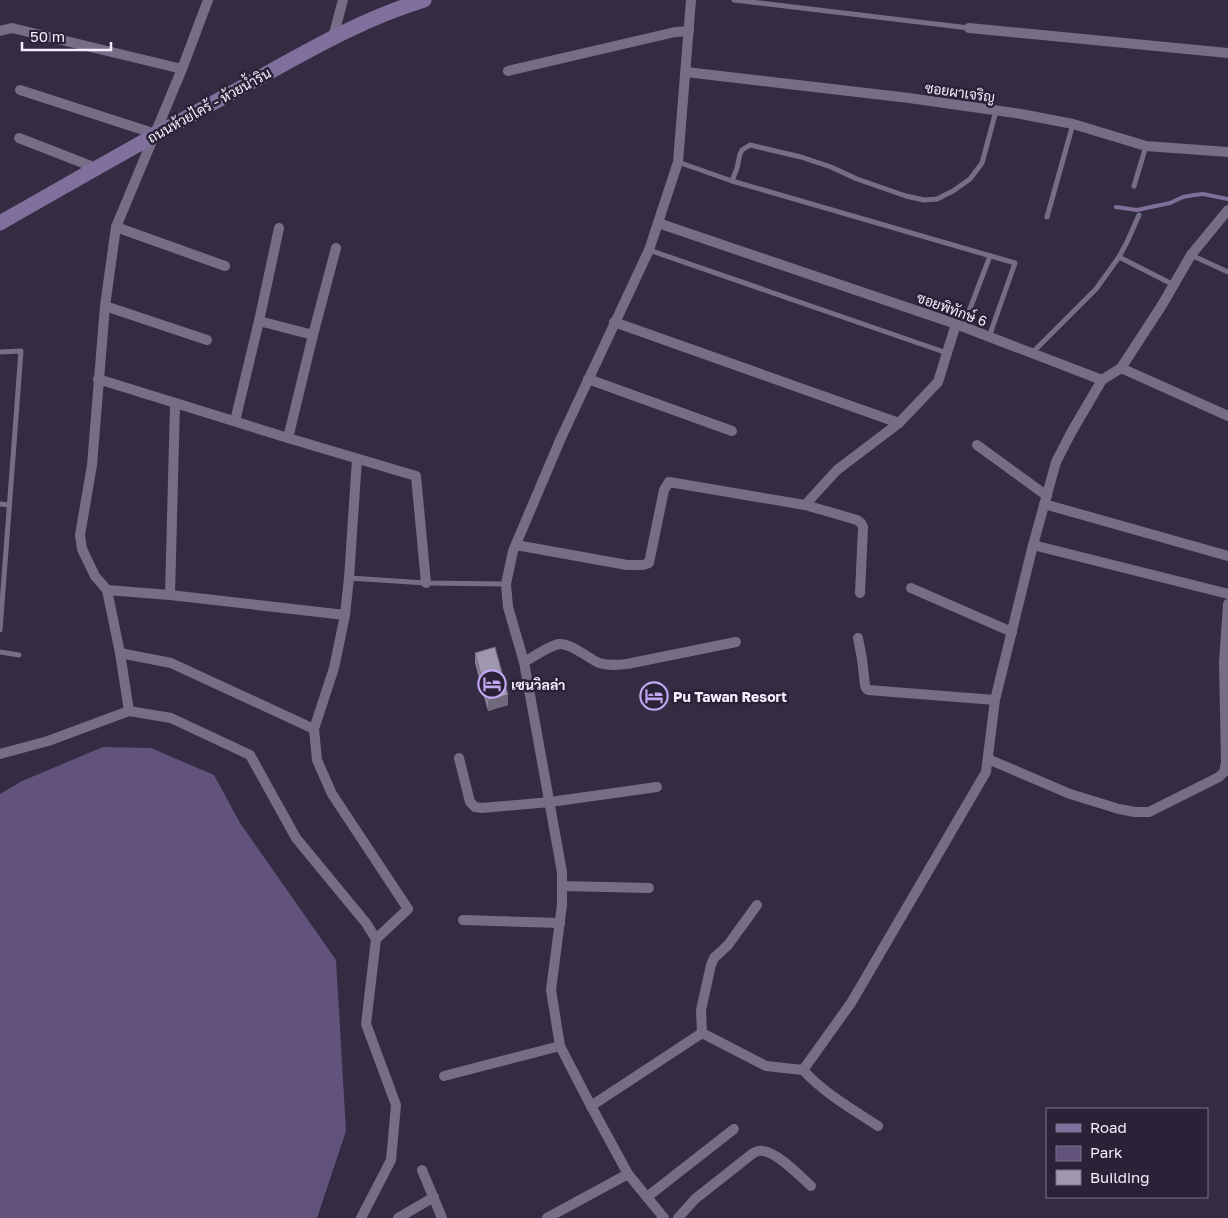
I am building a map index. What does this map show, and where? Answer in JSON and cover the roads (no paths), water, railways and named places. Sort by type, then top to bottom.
[{"type":"main road","name":"ถนนห้วยไคร้ - ห้วยน้ำริน","points":[[0,222],[333,37],[397,8],[424,0]]},
{"type":"street","points":[[128,711],[120,653],[107,590],[95,576],[82,549],[80,535],[92,466],[105,306],[116,227],[156,134],[208,0]]},
{"type":"street","points":[[333,37],[343,0]]},
{"type":"street","points":[[664,1218],[628,1174],[560,1046],[551,990],[562,905],[562,872],[524,662],[508,607],[506,584],[513,551],[561,438],[649,250],[678,162],[691,0]]},
{"type":"street","points":[[0,32],[12,28],[182,69]]},
{"type":"street","points":[[969,28],[1228,53]]},
{"type":"street","points":[[508,71],[675,32],[689,31]]},
{"type":"street","name":"ซอยผาเจริญ","points":[[686,72],[909,98],[1073,124],[1146,146],[1228,152]]},
{"type":"street","points":[[20,90],[156,134]]},
{"type":"street","points":[[19,138],[96,168]]},
{"type":"street","points":[[802,1070],[851,1003],[986,772],[995,700],[1033,545],[1056,462],[1102,380],[1121,368],[1191,255],[1228,210]]},
{"type":"street","name":"ซอยพิทักษ์ 6","points":[[658,224],[960,326],[1102,380]]},
{"type":"street","points":[[116,227],[225,266]]},
{"type":"street","points":[[234,421],[259,321],[279,228]]},
{"type":"street","points":[[288,438],[336,248]]},
{"type":"street","points":[[105,306],[207,340]]},
{"type":"street","points":[[259,321],[313,335]]},
{"type":"street","points":[[614,322],[899,423]]},
{"type":"street","points":[[805,505],[837,470],[899,423],[938,382],[947,353],[960,326]]},
{"type":"street","points":[[1121,368],[1228,416]]},
{"type":"street","points":[[98,379],[416,476],[426,583]]},
{"type":"street","points":[[588,380],[732,431]]},
{"type":"street","points":[[170,595],[175,404]]},
{"type":"street","points":[[977,445],[1046,500],[1228,556]]},
{"type":"street","points":[[357,459],[350,578],[345,614],[334,668],[314,730],[317,760],[332,794],[408,909],[376,939]]},
{"type":"street","points":[[516,545],[627,565],[649,563],[664,490],[669,482],[805,505],[856,520],[863,527],[860,593]]},
{"type":"street","points":[[1033,545],[1228,594]]},
{"type":"street","points":[[912,588],[1012,632]]},
{"type":"street","points":[[107,590],[345,614]]},
{"type":"street","points":[[988,759],[1070,794],[1135,812],[1149,812],[1219,777],[1224,772],[1226,763],[1224,662],[1228,604]]},
{"type":"street","points":[[858,638],[865,685],[868,690],[995,700]]},
{"type":"street","points":[[524,662],[550,647],[561,644],[610,666],[736,642]]},
{"type":"street","points":[[120,653],[171,663],[314,730]]},
{"type":"street","points":[[0,754],[48,742],[128,711],[171,718],[250,755],[296,838],[366,923],[376,939],[366,1024],[396,1105],[391,1160],[361,1218]]},
{"type":"street","points":[[459,758],[470,802],[475,807],[550,802],[657,787]]},
{"type":"street","points":[[562,886],[649,888]]},
{"type":"street","points":[[702,1033],[701,1010],[714,958],[728,945],[757,905]]},
{"type":"street","points":[[462,920],[560,924]]},
{"type":"street","points":[[702,1033],[766,1066],[802,1070],[846,1106],[878,1126]]},
{"type":"street","points":[[591,1106],[702,1033]]},
{"type":"street","points":[[444,1076],[560,1046]]},
{"type":"street","points":[[647,1197],[734,1129]]},
{"type":"street","points":[[678,1218],[695,1199],[758,1151],[764,1150],[774,1155],[790,1166],[811,1186]]},
{"type":"street","points":[[422,1170],[442,1218]]},
{"type":"street","points":[[547,1218],[628,1174]]},
{"type":"street","points":[[398,1218],[434,1197]]},
{"type":"lane","points":[[734,0],[969,28]]},
{"type":"lane","points":[[732,181],[742,150],[750,145],[831,166],[858,179],[906,196],[924,200],[937,199],[954,191],[970,179],[982,164],[996,111]]},
{"type":"lane","points":[[1047,217],[1073,124]]},
{"type":"lane","points":[[1134,186],[1146,146]]},
{"type":"lane","points":[[678,162],[732,181],[1014,262],[989,338]]},
{"type":"lane","points":[[1032,354],[1096,289],[1119,257],[1139,215]]},
{"type":"lane","points":[[649,250],[947,353]]},
{"type":"lane","points":[[1191,255],[1228,272]]},
{"type":"lane","points":[[960,326],[990,256]]},
{"type":"lane","points":[[1119,257],[1174,285]]},
{"type":"lane","points":[[0,352],[21,351],[0,630]]},
{"type":"lane","points":[[0,504],[9,505]]},
{"type":"lane","points":[[350,578],[426,583],[506,584]]},
{"type":"lane","points":[[0,652],[19,655]]},
{"type":"waterway","points":[[1116,207],[1137,210],[1170,203],[1183,197],[1203,194],[1228,199]]},
{"type":"place","name":"เซนวิลล่า","points":[[492,684]]},
{"type":"place","name":"Pu Tawan Resort","points":[[654,696]]}]
